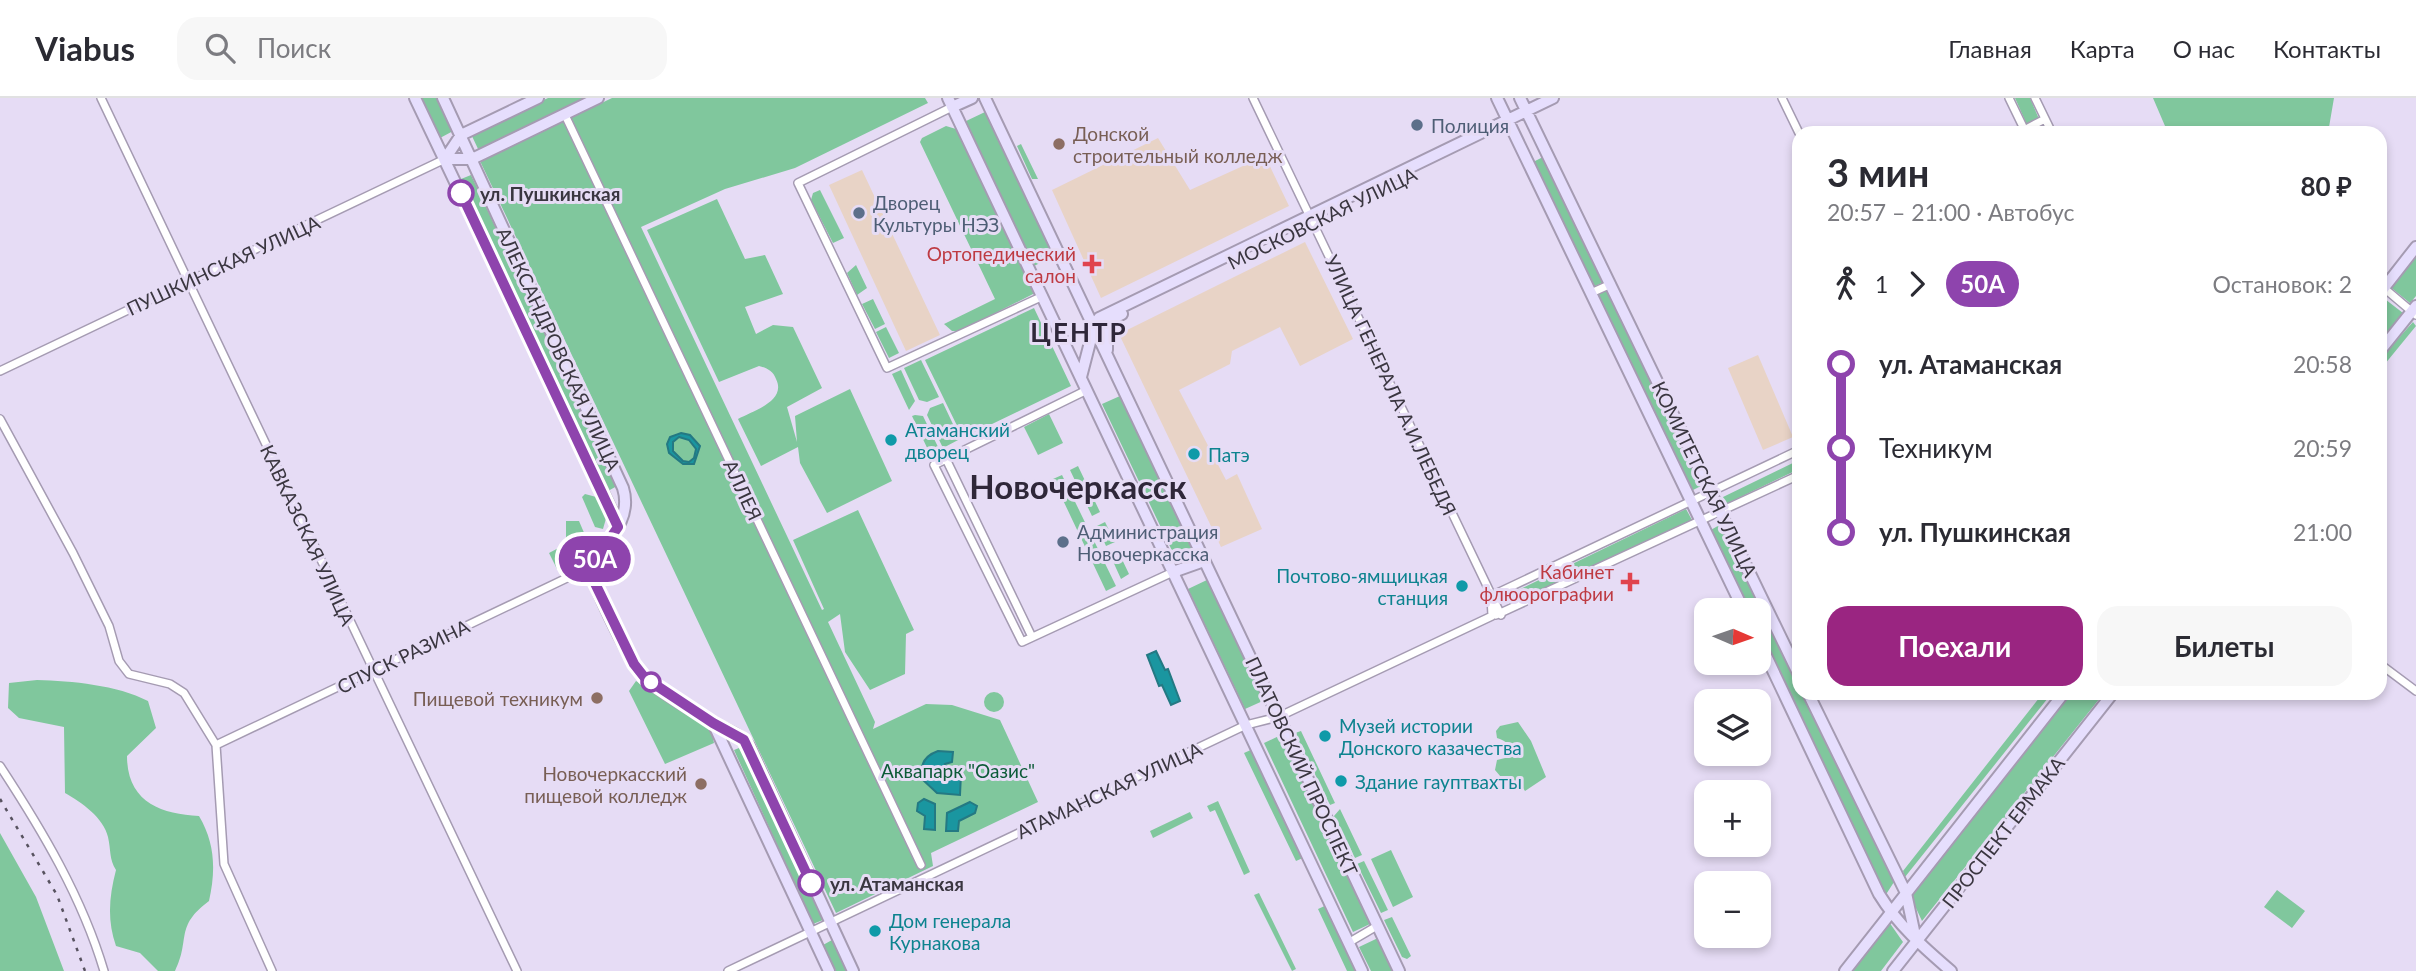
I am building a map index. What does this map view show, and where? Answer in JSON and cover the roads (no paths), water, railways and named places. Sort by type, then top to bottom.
[{"type":"street","name":"КАВКАЗСКАЯ УЛИЦА","points":[[101,98],[517,971]]},
{"type":"street","name":"АЛЕКСАНДРОВСКАЯ УЛИЦА","points":[[415,98],[618,527]]},
{"type":"street","name":"АЛЕКСАНДРОВСКАЯ УЛИЦА","points":[[443,98],[623,488],[625,504],[618,527],[590,567]]},
{"type":"street","points":[[445,159],[461,135],[538,98]]},
{"type":"street","name":"ПУШКИНСКАЯ УЛИЦА","points":[[0,371],[445,159],[472,159],[598,98]]},
{"type":"street","points":[[972,98],[950,102],[798,183],[887,368],[1043,296]]},
{"type":"street","name":"ПЛАТОВСКИЙ ПРОСПЕКТ","points":[[985,98],[1399,971]]},
{"type":"street","name":"УЛИЦА ГЕНЕРАЛА А.И.ЛЕБЕДЯ","points":[[1253,98],[1491,596]]},
{"type":"street","name":"КОМИТЕТСКАЯ УЛИЦА","points":[[1497,98],[1738,598]]},
{"type":"street","name":"КОМИТЕТСКАЯ УЛИЦА","points":[[1520,98],[1792,660]]},
{"type":"street","name":"МОСКОВСКАЯ УЛИЦА","points":[[1107,357],[1107,336],[1112,319],[1528,113],[1553,98]]},
{"type":"street","name":"МОСКОВСКАЯ УЛИЦА","points":[[1528,113],[1565,98]]},
{"type":"street","points":[[1782,98],[1796,126]]},
{"type":"street","points":[[2009,98],[2023,126]]},
{"type":"street","points":[[2035,98],[2048,126]]},
{"type":"street","name":"ПЛАТОВСКИЙ ПРОСПЕКТ","points":[[950,102],[1362,971]]},
{"type":"street","name":"АЛЛЕЯ","points":[[565,115],[921,865]]},
{"type":"street","points":[[2033,126],[2045,119]]},
{"type":"street","name":"МОСКОВСКАЯ УЛИЦА","points":[[1094,328],[1099,318],[1312,219]]},
{"type":"street","points":[[2387,284],[2416,247]]},
{"type":"street","points":[[1591,293],[1611,284]]},
{"type":"street","points":[[2387,293],[2414,311],[2387,343]]},
{"type":"street","points":[[1082,303],[1093,311],[1110,313]]},
{"type":"street","points":[[1082,377],[1094,328]]},
{"type":"street","points":[[1087,390],[934,465],[1022,642],[1173,572],[1204,561]]},
{"type":"street","points":[[0,419],[73,552],[108,625],[119,661],[129,674],[170,684],[184,693],[216,745],[223,864],[271,971]]},
{"type":"street","points":[[1496,615],[1491,596],[1792,453]]},
{"type":"street","points":[[946,458],[1032,637]]},
{"type":"street","name":"АТАМАНСКАЯ УЛИЦА","points":[[728,971],[1246,725],[1278,717],[1792,478]]},
{"type":"street","points":[[590,567],[594,583],[639,671],[713,723],[739,736],[748,746],[853,971]]},
{"type":"street","name":"СПУСК РАЗИНА","points":[[216,745],[590,567]]},
{"type":"street","points":[[1771,666],[1891,913],[1917,942],[1951,971]]},
{"type":"street","points":[[2387,669],[2416,691]]},
{"type":"street","points":[[1811,700],[1906,893],[1917,942]]},
{"type":"street","name":"ПРОСПЕКТ ЕРМАКА","points":[[1845,971],[2058,700]]},
{"type":"street","name":"ПРОСПЕКТ ЕРМАКА","points":[[1894,971],[2107,700]]},
{"type":"street","points":[[713,723],[829,971]]},
{"type":"street","points":[[0,766],[44,832],[94,937],[104,971]]},
{"type":"street","points":[[1348,943],[1377,926]]},
{"type":"water","points":[[681,433],[690,435],[700,446],[694,464],[683,464],[669,453],[667,444],[670,437]],"holes":[[[679,437],[689,440],[696,449],[694,458],[689,462],[683,461],[673,451],[673,442]]]},
{"type":"water","points":[[1156,651],[1165,670],[1168,669],[1180,701],[1171,705],[1162,685],[1159,686],[1147,655]]},
{"type":"water","points":[[938,751],[953,752],[952,762],[945,764],[947,769],[961,774],[960,795],[937,793],[923,780],[924,762]]},
{"type":"water","points":[[924,799],[935,804],[935,830],[924,829],[925,816],[917,811],[918,803]]},
{"type":"water","points":[[970,802],[977,806],[975,813],[959,821],[958,831],[946,831],[947,813]]},
{"type":"railway","points":[[0,799],[57,895],[85,971]]},
{"type":"place","name":"Полиция","points":[[1417,125]]},
{"type":"place","name":"Донской строительный колледж","points":[[1059,144]]},
{"type":"place","name":"ул. Пушкинская","points":[[461,193]]},
{"type":"place","name":"Дворец Культуры НЭЗ","points":[[859,213]]},
{"type":"place","name":"Ортопедический салон","points":[[1092,264]]},
{"type":"place","name":"Атаманский дворец","points":[[891,440]]},
{"type":"place","name":"Патэ","points":[[1194,454]]},
{"type":"place","name":"Администрация Новочеркасска","points":[[1063,542]]},
{"type":"place","name":"Кабинет флюорографии","points":[[1630,582]]},
{"type":"place","name":"Почтово-ямщицкая станция","points":[[1462,586]]},
{"type":"place","name":"Пищевой техникум","points":[[597,698]]},
{"type":"place","name":"Музей истории Донского казачества","points":[[1325,736]]},
{"type":"place","name":"Здание гауптвахты","points":[[1341,781]]},
{"type":"place","name":"Новочеркасский пищевой колледж","points":[[701,784]]},
{"type":"place","name":"ул. Атаманская","points":[[811,883]]},
{"type":"place","name":"Дом генерала Курнакова","points":[[875,931]]},
{"type":"district","name":"ЦЕНТР","points":[[1079,332]]},
{"type":"district","name":"Новочеркасск","points":[[1078,486]]},
{"type":"park label","name":"Аквапарк \"Оазис\"","points":[[958,770]]}]
